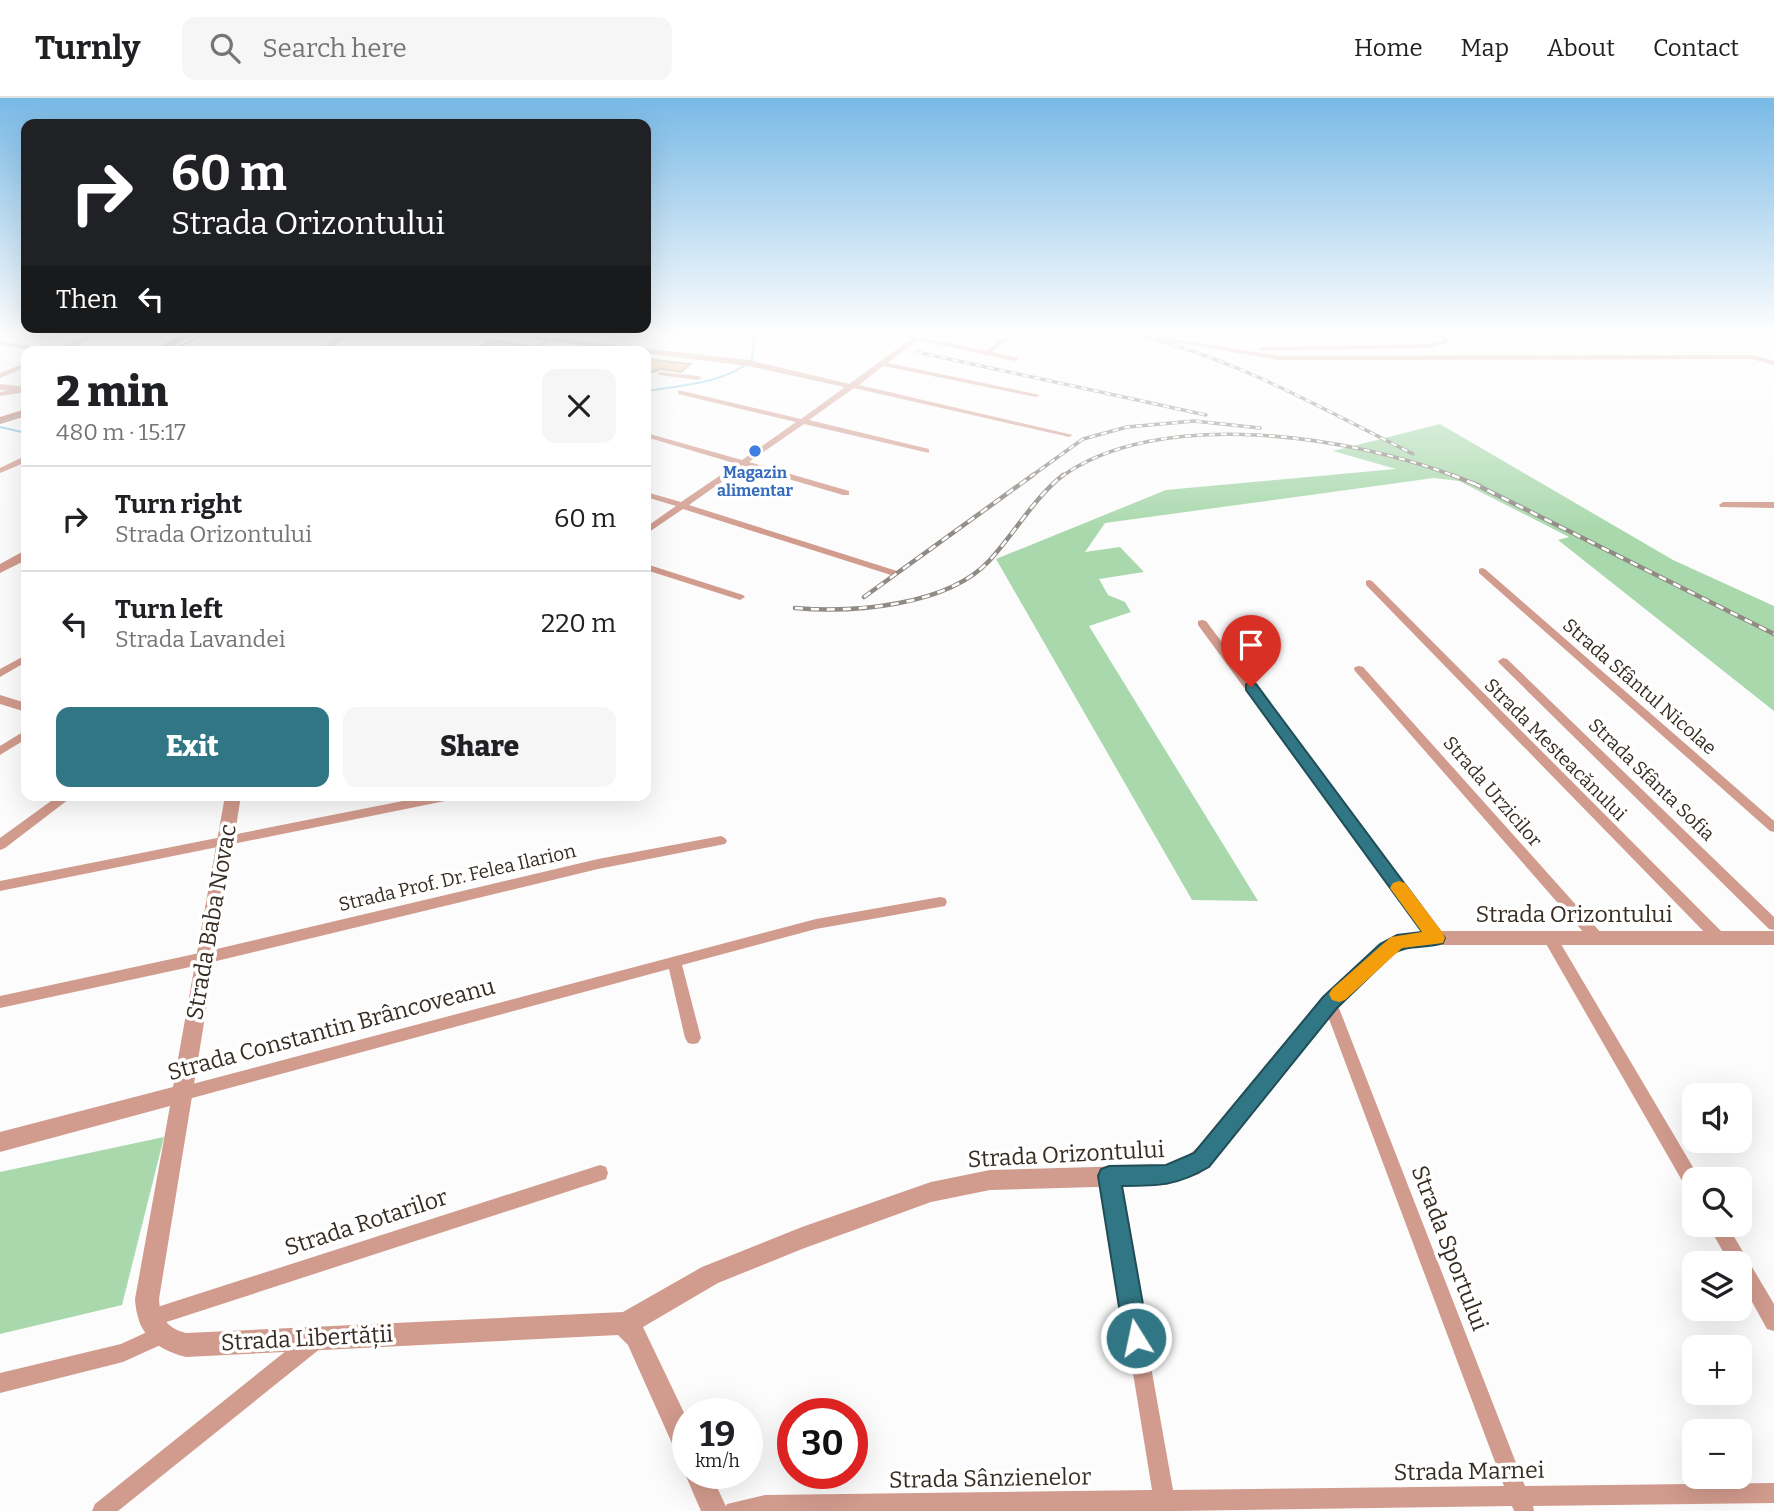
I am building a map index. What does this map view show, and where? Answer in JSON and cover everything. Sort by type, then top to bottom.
[{"type":"street","points":[[719,401],[926,451]]},
{"type":"street","points":[[651,528],[832,401]]},
{"type":"street","points":[[919,401],[1069,435]]},
{"type":"street","points":[[651,436],[846,493]]},
{"type":"street","points":[[0,471],[21,461]]},
{"type":"street","points":[[651,496],[894,572]]},
{"type":"street","points":[[1723,505],[1774,505]]},
{"type":"street","points":[[0,569],[21,558]]},
{"type":"street","points":[[651,569],[740,597]]},
{"type":"street","name":"Strada Sfântul Nicolae","points":[[1482,570],[1774,828]]},
{"type":"street","name":"Strada Mesteacănului","points":[[1369,583],[1719,938]]},
{"type":"street","points":[[1202,623],[1436,938]]},
{"type":"street","points":[[0,674],[21,661]]},
{"type":"street","name":"Strada Sfânta Sofia","points":[[1503,661],[1774,925]]},
{"type":"street","name":"Strada Urzicilor","points":[[1359,669],[1597,938]]},
{"type":"street","points":[[0,699],[21,706]]},
{"type":"street","points":[[0,751],[21,737]]},
{"type":"street","points":[[0,845],[60,801]]},
{"type":"street","name":"Strada Baba Novac","points":[[154,1327],[147,1299],[232,801]]},
{"type":"street","points":[[0,886],[426,801]]},
{"type":"street","name":"Strada Prof. Dr. Felea Ilarion","points":[[0,1002],[204,958],[598,863],[721,841]]},
{"type":"street","name":"Strada Constantin Brâncoveanu","points":[[0,1142],[816,925],[940,902]]},
{"type":"street","name":"Strada Orizontului","points":[[624,1325],[710,1275],[802,1238],[931,1192],[990,1180],[1166,1175],[1181,1172],[1201,1160],[1330,1003],[1397,942],[1436,938],[1774,938]]},
{"type":"street","points":[[1550,938],[1684,1167]]},
{"type":"street","points":[[675,964],[693,1038]]},
{"type":"street","name":"Strada Sportului","points":[[1330,1003],[1521,1503]]},
{"type":"street","name":"Strada Rotarilor","points":[[154,1327],[600,1174]]},
{"type":"street","points":[[1109,1176],[1165,1506]]},
{"type":"street","points":[[1724,1237],[1774,1322]]},
{"type":"street","name":"Strada Libertății","points":[[154,1327],[186,1345],[594,1323],[624,1325]]},
{"type":"street","points":[[624,1325],[636,1337],[672,1415]]},
{"type":"street","points":[[0,1382],[123,1353],[154,1327]]},
{"type":"street","points":[[102,1511],[319,1337]]},
{"type":"street","points":[[705,1489],[715,1511]]},
{"type":"street","name":"Strada Marnei","points":[[1165,1506],[1521,1503],[1774,1493]]},
{"type":"street","name":"Strada Sânzienelor","points":[[734,1511],[765,1505],[1165,1506]]},
{"type":"green space","points":[[1440,424],[1673,560],[1774,606],[1774,711],[1558,540],[1569,537],[1459,481],[1434,478],[1105,523],[1085,552],[1120,547],[1144,572],[1099,579],[1108,595],[1125,602],[1131,612],[1089,626],[1258,901],[1192,900],[996,559],[1166,490],[1396,469],[1333,451]]},
{"type":"green space","points":[[164,1137],[122,1305],[0,1334],[0,1172]]},
{"type":"waterway","points":[[0,427],[21,432]]},
{"type":"tram line","points":[[0,422],[21,415]]},
{"type":"railway","points":[[1142,401],[1206,415]]},
{"type":"railway","points":[[1309,401],[1413,454]]},
{"type":"railway","points":[[1030,477],[1083,439],[1127,427],[1194,421],[1260,428]]},
{"type":"railway","points":[[1061,477],[1102,455],[1149,441],[1201,435],[1256,435],[1311,440],[1414,462],[1457,477]]},
{"type":"railway","points":[[864,597],[1033,475]]},
{"type":"railway","points":[[795,608],[871,607],[924,597],[949,588],[971,576],[989,561],[1033,505],[1063,475]]},
{"type":"railway","points":[[1452,475],[1475,484]]},
{"type":"railway","points":[[1475,484],[1480,486]]},
{"type":"railway","points":[[1475,484],[1774,634]]},
{"type":"slow traffic","points":[[1339,994],[1386,949],[1397,942],[1436,938],[1399,888]]},
{"type":"place","name":"Magazin alimentar","points":[[755,451]]},
{"type":"route","points":[[1136,1338],[1109,1176],[1166,1175],[1181,1172],[1201,1160],[1330,1003],[1386,949],[1397,942],[1436,938],[1251,687]]}]
